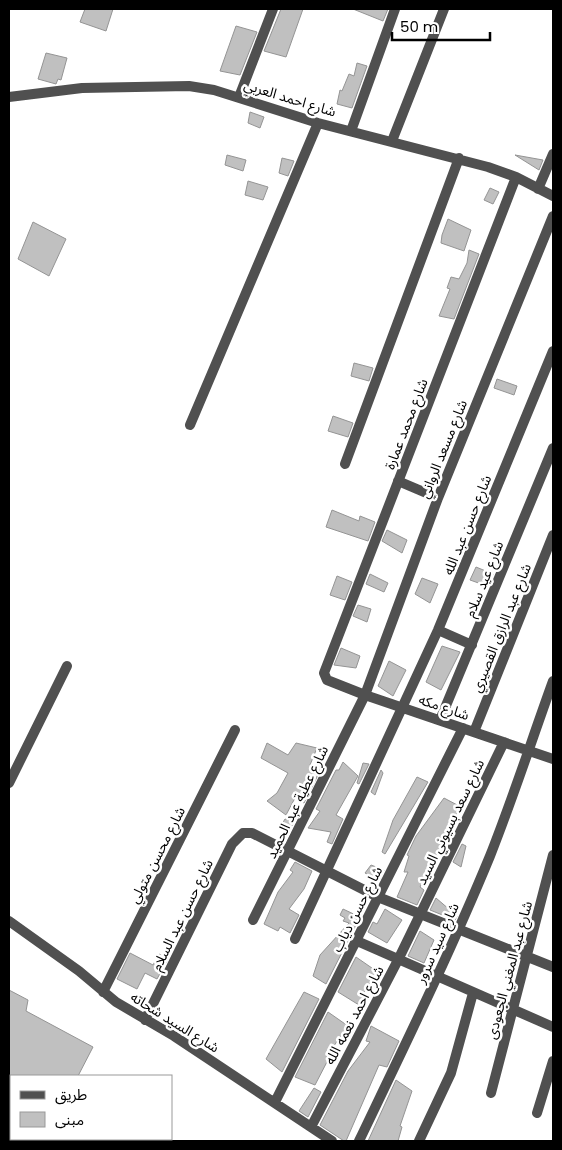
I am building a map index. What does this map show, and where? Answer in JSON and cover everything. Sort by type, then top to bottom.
[{"type":"street","points":[[239,97],[272,9]]},
{"type":"street","points":[[351,131],[395,9]]},
{"type":"street","points":[[392,141],[444,9]]},
{"type":"street","name":"شارع احمد العربي","points":[[9,97],[82,88],[189,86],[214,90],[318,123],[459,158],[516,177],[553,196]]},
{"type":"street","points":[[190,424],[318,123]]},
{"type":"street","points":[[538,189],[553,154]]},
{"type":"street","points":[[345,464],[459,158]]},
{"type":"street","name":"شارع محمد عمارة","points":[[327,680],[324,673],[516,177]]},
{"type":"street","name":"شارع مسعد الرواني","points":[[365,695],[438,498],[553,216]]},
{"type":"street","name":"شارع حسن عبد الله","points":[[294,939],[438,630],[553,351]]},
{"type":"street","name":"شارع عيد سلام","points":[[440,720],[553,448]]},
{"type":"street","points":[[398,481],[438,498]]},
{"type":"street","name":"شارع عبد الرازق القصيري","points":[[474,732],[553,535]]},
{"type":"street","points":[[438,630],[472,645]]},
{"type":"street","points":[[9,783],[66,666]]},
{"type":"street","name":"شارع مكه","points":[[327,680],[365,695],[553,759]]},
{"type":"street","name":"شارع سيد سرور","points":[[359,1141],[459,929],[500,830],[553,681]]},
{"type":"street","name":"شارع عطية عبد الحميد","points":[[254,920],[365,695]]},
{"type":"street","name":"شارع حسن دياب","points":[[275,1102],[463,728]]},
{"type":"street","name":"شارع محسن متولي","points":[[103,992],[235,730]]},
{"type":"street","name":"شارع سعد بسيوني السيد","points":[[420,915],[504,742]]},
{"type":"street","name":"شارع حسن عبد السلام","points":[[146,1020],[232,844],[244,833],[252,834],[288,851]]},
{"type":"street","points":[[288,851],[378,897],[553,967]]},
{"type":"street","name":"شارع عبد المغني الجعودى","points":[[491,1093],[553,855]]},
{"type":"street","name":"شارع احمد نعمه الله","points":[[311,1127],[420,915]]},
{"type":"street","name":"شارع السيد شحاته","points":[[9,921],[79,971],[103,992],[275,1102],[332,1141]]},
{"type":"street","points":[[356,941],[553,1026]]},
{"type":"street","points":[[419,1141],[451,1073],[473,993]]},
{"type":"street","points":[[537,1114],[553,1061]]},
{"type":"building","points":[[85,9],[113,9],[106,31],[80,22]]},
{"type":"building","points":[[281,9],[303,9],[286,57],[264,51]]},
{"type":"building","points":[[353,9],[388,9],[383,21]]},
{"type":"building","points":[[236,26],[257,32],[240,75],[220,71]]},
{"type":"building","points":[[46,53],[67,58],[61,80],[58,79],[56,84],[38,79]]},
{"type":"building","points":[[357,63],[367,66],[352,108],[337,104],[340,90],[342,91],[349,74],[354,76]]},
{"type":"building","points":[[250,112],[264,117],[260,128],[248,123]]},
{"type":"building","points":[[227,155],[246,160],[243,171],[225,165]]},
{"type":"building","points":[[515,155],[543,160],[539,170]]},
{"type":"building","points":[[282,158],[294,161],[288,176],[279,173]]},
{"type":"building","points":[[248,181],[268,187],[263,200],[245,195]]},
{"type":"building","points":[[490,188],[499,192],[493,204],[484,200]]},
{"type":"building","points":[[448,219],[471,230],[464,251],[441,243]]},
{"type":"building","points":[[33,222],[66,239],[49,276],[18,259]]},
{"type":"building","points":[[469,250],[479,254],[454,319],[439,316],[450,289],[447,288],[451,277],[459,279],[467,263]]},
{"type":"building","points":[[354,363],[373,368],[369,381],[351,376]]},
{"type":"building","points":[[497,379],[517,386],[514,395],[494,388]]},
{"type":"building","points":[[333,416],[353,423],[348,437],[328,431]]},
{"type":"building","points":[[332,510],[359,521],[360,516],[375,522],[368,541],[326,527]]},
{"type":"building","points":[[387,530],[407,540],[402,553],[382,541]]},
{"type":"building","points":[[476,567],[493,574],[487,586],[470,580]]},
{"type":"building","points":[[370,574],[388,583],[384,592],[366,584]]},
{"type":"building","points":[[337,576],[352,582],[345,600],[330,595]]},
{"type":"building","points":[[422,578],[438,584],[430,603],[415,594]]},
{"type":"building","points":[[358,605],[371,609],[367,622],[353,616]]},
{"type":"building","points":[[442,646],[460,652],[441,690],[426,682]]},
{"type":"building","points":[[341,648],[360,656],[356,668],[334,665]]},
{"type":"building","points":[[389,661],[406,670],[393,696],[378,686]]},
{"type":"building","points":[[267,743],[288,755],[296,743],[317,748],[310,765],[322,767],[304,803],[295,798],[286,815],[267,801],[277,793],[288,773],[261,758]]},
{"type":"building","points":[[343,762],[358,776],[336,815],[343,819],[332,844],[327,842],[331,832],[308,828],[320,811],[316,809],[336,770],[339,770]]},
{"type":"building","points":[[363,763],[369,764],[359,784],[357,783]]},
{"type":"building","points":[[381,770],[383,773],[375,795],[371,792]]},
{"type":"building","points":[[417,777],[428,782],[385,854],[382,852],[393,820]]},
{"type":"building","points":[[444,798],[461,807],[446,832],[451,836],[441,855],[438,853],[420,887],[424,890],[417,905],[397,897],[408,872],[404,872],[409,856],[407,855],[416,836]]},
{"type":"building","points":[[285,819],[294,822],[289,831],[279,829]]},
{"type":"building","points":[[462,844],[466,846],[461,867],[453,862]]},
{"type":"building","points":[[295,862],[312,871],[304,889],[289,909],[299,915],[290,933],[280,927],[278,931],[264,924],[278,892],[293,872],[290,870]]},
{"type":"building","points":[[371,865],[384,870],[379,881],[365,873]]},
{"type":"building","points":[[436,898],[457,916],[455,920],[430,910]]},
{"type":"building","points":[[343,909],[360,917],[326,984],[313,976],[320,955],[349,923],[343,921],[345,918],[340,915]]},
{"type":"building","points":[[385,909],[402,920],[387,943],[368,932],[373,922],[377,924]]},
{"type":"building","points":[[420,931],[434,940],[424,963],[408,956]]},
{"type":"building","points":[[130,953],[153,965],[159,954],[168,959],[157,979],[145,973],[137,989],[117,979]]},
{"type":"building","points":[[356,957],[382,975],[376,988],[367,986],[359,1005],[338,992]]},
{"type":"building","points":[[9,990],[28,1000],[26,1011],[93,1047],[79,1075],[9,1076]]},
{"type":"building","points":[[304,992],[319,999],[282,1072],[266,1059]]},
{"type":"building","points":[[328,1012],[348,1026],[326,1057],[329,1058],[315,1085],[295,1077]]},
{"type":"building","points":[[371,1026],[399,1041],[387,1067],[379,1065],[346,1141],[344,1141],[320,1125],[348,1071],[370,1042],[366,1041]]},
{"type":"building","points":[[396,1080],[412,1091],[400,1126],[402,1127],[398,1141],[368,1141]]},
{"type":"building","points":[[314,1088],[321,1092],[308,1117],[299,1111]]}]
